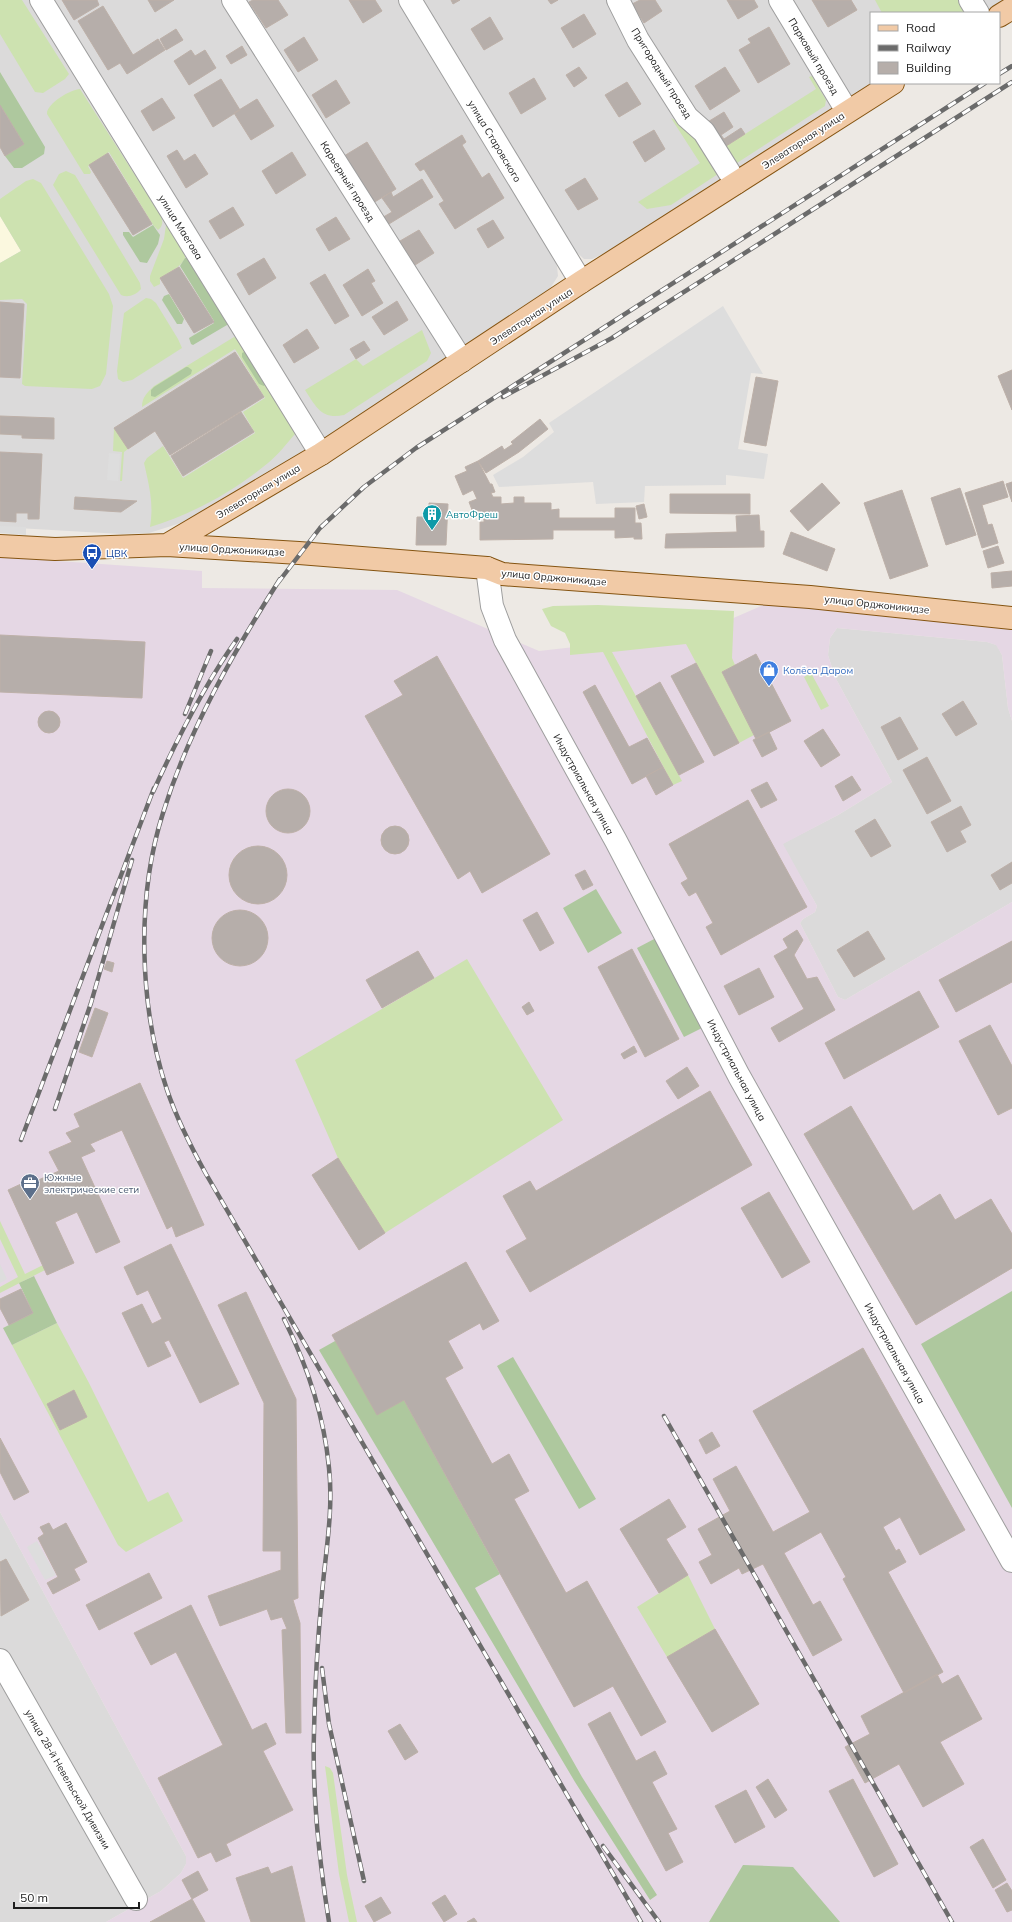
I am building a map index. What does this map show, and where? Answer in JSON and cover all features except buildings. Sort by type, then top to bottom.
[{"type":"main road","points":[[1000,15],[1012,8]]},
{"type":"main road","name":"Элеваторная улица","points":[[167,545],[321,454],[581,282],[891,84]]},
{"type":"main road","name":"улица Орджоникидзе","points":[[0,546],[55,549],[167,545],[299,553],[487,568],[502,574],[769,593],[1012,618]]},
{"type":"street","name":"улица Маегова","points":[[41,0],[321,454]]},
{"type":"street","name":"Карьерный проезд","points":[[233,0],[462,361]]},
{"type":"street","name":"улица Старовского","points":[[410,0],[581,282]]},
{"type":"street","name":"Пригородный проезд","points":[[618,0],[638,40],[687,117],[704,132],[736,183]]},
{"type":"street","name":"Парковый проезд","points":[[780,0],[847,111]]},
{"type":"street","points":[[970,0],[977,12]]},
{"type":"street","name":"Индустриальная улица","points":[[487,568],[492,606],[505,640],[616,841],[739,1076],[1012,1561]]},
{"type":"street","name":"улица 28-й Невельской Дивизии","points":[[0,1660],[136,1899]]},
{"type":"shaded area","points":[[0,0],[400,0],[554,257],[558,276],[551,287],[543,295],[316,446],[187,521],[149,533],[121,534],[0,527]]},
{"type":"shaded area","points":[[421,0],[1006,0],[987,12],[870,12],[870,84],[873,84],[612,250],[592,259],[584,259],[574,250]]},
{"type":"shaded area","points":[[0,216],[21,251],[0,263]]},
{"type":"shaded area","points":[[723,306],[763,374],[751,373],[738,449],[768,454],[764,479],[726,475],[726,485],[645,486],[644,502],[596,504],[593,482],[499,487],[493,475],[523,457],[554,432],[549,423]]},
{"type":"shaded area","points":[[109,453],[120,454],[118,481],[107,480]]},
{"type":"shaded area","points":[[0,526],[26,527],[26,535],[0,533]]},
{"type":"shaded area","points":[[0,557],[202,571],[202,588],[397,590],[539,651],[699,633],[768,603],[1012,628],[1012,721],[1008,708],[1002,655],[996,645],[987,642],[837,628],[830,638],[828,655],[835,677],[892,782],[838,815],[783,844],[817,906],[815,912],[803,919],[800,923],[838,997],[845,1000],[1012,902],[1012,1922],[106,1922],[161,1891],[181,1873],[186,1864],[186,1856],[0,1512]]},
{"type":"shaded area","points":[[837,628],[987,642],[997,645],[1002,655],[1008,708],[1012,721],[1012,902],[845,1000],[838,997],[800,923],[803,919],[815,912],[817,906],[782,844],[838,815],[892,782],[835,677],[828,655],[830,638]]},
{"type":"shaded area","points":[[0,1264],[7,1279],[0,1283]]},
{"type":"shaded area","points":[[0,1512],[186,1856],[186,1864],[181,1873],[161,1891],[106,1922],[0,1922]]},
{"type":"shaded area","points":[[37,1541],[56,1575],[45,1580],[27,1547]]},
{"type":"green space","points":[[0,0],[22,0],[69,74],[65,79],[43,93],[35,92],[0,34]]},
{"type":"green space","points":[[875,0],[959,0],[964,8],[964,12],[881,12]]},
{"type":"green space","points":[[0,72],[45,147],[44,154],[22,168],[14,168],[5,156],[24,144],[0,105]]},
{"type":"green space","points":[[812,76],[826,100],[825,106],[735,163],[723,148],[816,89],[809,77]]},
{"type":"green space","points":[[80,89],[161,216],[162,224],[158,230],[153,225],[109,152],[88,166],[91,172],[90,174],[84,174],[47,114],[50,106],[65,94]]},
{"type":"green space","points":[[671,118],[687,129],[699,142],[718,174],[671,205],[647,209],[638,202],[700,163]]},
{"type":"green space","points":[[66,171],[75,175],[140,283],[141,289],[134,294],[129,296],[121,295],[53,185],[59,174]]},
{"type":"green space","points":[[33,179],[41,183],[109,294],[113,306],[106,374],[100,386],[92,389],[25,386],[22,384],[27,304],[22,299],[0,300],[0,263],[21,251],[0,216],[0,199],[26,181]]},
{"type":"green space","points":[[153,225],[160,235],[158,244],[147,263],[140,262],[123,235],[123,232],[129,232],[133,237]]},
{"type":"green space","points":[[166,225],[186,255],[179,266],[160,278],[160,284],[154,287],[150,281],[150,276],[164,239]]},
{"type":"green space","points":[[190,257],[229,322],[227,325],[193,345],[191,344],[189,338],[214,323],[214,321],[180,266],[185,258]]},
{"type":"green space","points":[[169,294],[184,319],[182,324],[177,324],[162,300],[164,296]]},
{"type":"green space","points":[[146,298],[151,299],[156,303],[182,348],[132,380],[123,382],[118,379],[117,371],[124,313]]},
{"type":"green space","points":[[422,330],[431,353],[427,361],[344,415],[330,416],[320,411],[305,390],[356,359],[363,366]]},
{"type":"green space","points":[[234,337],[238,338],[294,421],[295,434],[279,453],[268,463],[227,492],[182,515],[150,527],[151,502],[144,463],[147,458],[163,446],[183,478],[255,433],[243,412],[265,398],[235,349],[142,407],[144,398],[154,386]]},
{"type":"green space","points":[[246,351],[266,383],[264,386],[259,384],[242,357],[242,353]]},
{"type":"green space","points":[[186,367],[192,370],[191,374],[155,397],[151,396],[151,390],[154,387]]},
{"type":"green space","points":[[114,428],[128,449],[124,452],[122,481],[120,481],[122,452],[113,451]]},
{"type":"green space","points":[[598,605],[734,611],[732,658],[735,665],[722,672],[754,735],[739,743],[686,644],[612,652],[682,781],[673,785],[603,652],[570,655],[570,644],[565,633],[551,626],[542,609],[553,606]]},
{"type":"green space","points":[[811,673],[829,706],[821,710],[804,677]]},
{"type":"green space","points":[[596,889],[622,933],[588,953],[563,908]]},
{"type":"green space","points":[[658,937],[706,1026],[684,1037],[637,948]]},
{"type":"green space","points":[[467,959],[563,1120],[385,1233],[338,1158],[295,1060]]},
{"type":"green space","points":[[0,1221],[25,1274],[43,1265],[45,1270],[0,1293],[0,1287],[18,1277],[0,1239]]},
{"type":"green space","points":[[34,1276],[57,1323],[12,1345],[3,1328],[33,1313],[19,1283]]},
{"type":"green space","points":[[1012,1291],[1012,1508],[921,1344]]},
{"type":"green space","points":[[57,1323],[89,1383],[148,1502],[168,1492],[183,1521],[126,1552],[118,1545],[12,1345]],"holes":[[[74,1390],[87,1417],[60,1430],[47,1404]]]},
{"type":"green space","points":[[335,1341],[404,1400],[500,1574],[475,1588],[582,1777],[657,1895],[650,1900],[575,1782],[319,1350]]},
{"type":"green space","points":[[513,1357],[596,1499],[579,1509],[497,1366]]},
{"type":"green space","points":[[688,1575],[715,1629],[667,1657],[637,1607]]},
{"type":"green space","points":[[325,1766],[330,1768],[333,1773],[347,1875],[357,1922],[349,1922],[339,1874]]},
{"type":"green space","points":[[743,1865],[793,1867],[840,1922],[709,1922]]},
{"type":"railway","points":[[1000,73],[1012,66]]},
{"type":"railway","points":[[503,397],[612,338],[1012,82]]},
{"type":"railway","points":[[277,584],[320,528],[364,487],[416,448],[983,84]]},
{"type":"railway","points":[[280,579],[229,663],[199,722],[174,782],[163,813],[154,846],[148,880],[144,952],[146,988],[158,1057],[175,1112],[206,1174],[641,1922]]},
{"type":"railway","points":[[153,792],[171,752],[191,714],[237,639]]},
{"type":"railway","points":[[185,714],[211,651]]},
{"type":"railway","points":[[21,1140],[154,788]]},
{"type":"railway","points":[[55,1109],[91,1003],[132,860]]},
{"type":"railway","points":[[284,1319],[293,1337],[314,1392],[327,1448],[329,1468],[330,1502],[317,1653],[314,1756],[317,1827],[329,1922]]},
{"type":"railway","points":[[664,1416],[952,1922]]},
{"type":"railway","points":[[322,1668],[329,1724],[364,1881]]},
{"type":"railway","points":[[603,1846],[659,1922]]},
{"type":"place","name":"АвтоФреш","points":[[432,531]]},
{"type":"place","name":"ЦВК","points":[[92,570]]},
{"type":"place","name":"Колёса Даром","points":[[769,687]]},
{"type":"place","name":"Южные электрические сети","points":[[30,1200]]}]
